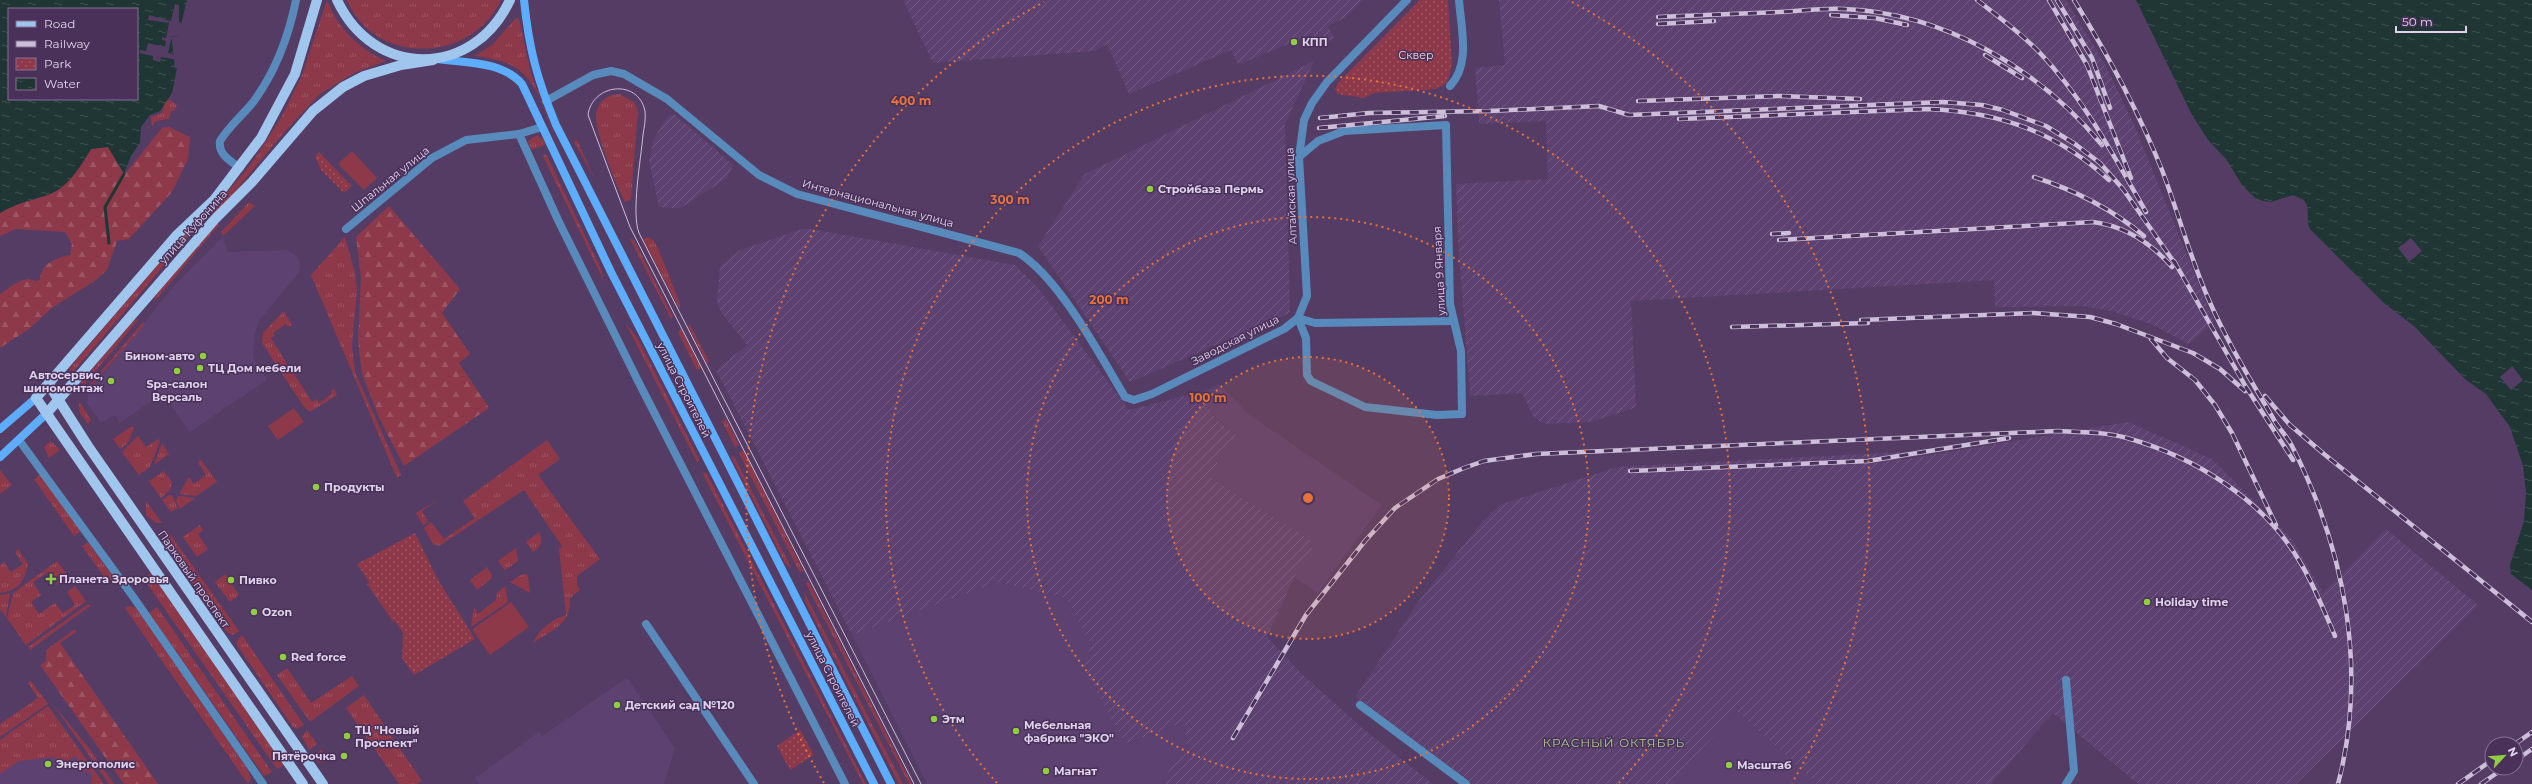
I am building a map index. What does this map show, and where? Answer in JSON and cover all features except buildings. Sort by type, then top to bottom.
[{"type":"main road","name":"улица Куфонина","points":[[0,429],[49,385],[176,236],[214,200],[240,168],[268,126],[292,80],[317,0]]},
{"type":"main road","points":[[337,0],[351,23],[376,44],[402,56],[436,60],[466,49],[486,35],[501,18],[510,0]]},
{"type":"main road","name":"улица Строителей","points":[[524,0],[527,39],[546,101],[564,143],[719,450],[891,784]]},
{"type":"main road","name":"улица Куфонина","points":[[0,457],[47,412],[215,218],[252,182],[313,111],[343,87],[364,76],[401,64],[436,60]]},
{"type":"main road","name":"улица Строителей","points":[[436,60],[490,66],[513,75],[526,91],[611,272],[874,784]]},
{"type":"main road","name":"Парковый проспект","points":[[49,385],[88,446],[323,784]]},
{"type":"main road","points":[[36,398],[303,784]]},
{"type":"street","points":[[240,168],[221,151],[220,141],[253,102],[268,77],[284,42],[296,0]]},
{"type":"street","name":"Алтайская улица","points":[[1298,318],[1308,296],[1299,157],[1304,120],[1319,91],[1407,0]]},
{"type":"street","points":[[1450,86],[1456,78],[1462,61],[1459,0]]},
{"type":"street","name":"Интернациональная улица","points":[[546,101],[593,75],[611,71],[624,74],[668,99],[759,175],[797,194],[1019,253],[1034,262],[1049,280],[1089,338],[1124,397]]},
{"type":"street","name":"улица 9 Января","points":[[1298,318],[1306,338],[1308,378],[1365,406],[1437,415],[1462,414],[1461,351],[1459,337],[1453,321],[1450,304],[1446,125],[1344,131],[1318,141],[1299,157]]},
{"type":"street","name":"Шпальная улица","points":[[346,229],[432,158],[466,140],[519,134],[542,127]]},
{"type":"street","points":[[519,134],[558,220],[636,376],[845,784]]},
{"type":"street","points":[[1298,318],[1315,323],[1453,321]]},
{"type":"street","name":"Заводская улица","points":[[1124,397],[1134,400],[1152,394],[1284,330],[1298,318]]},
{"type":"street","points":[[19,440],[134,598],[263,784]]},
{"type":"street","points":[[646,624],[754,784]]},
{"type":"street","points":[[2066,680],[2074,770],[2066,784]]},
{"type":"street","points":[[1360,705],[1466,784]]},
{"type":"shaded area","points":[[903,0],[1363,0],[1344,18],[1328,26],[1334,38],[1317,47],[1312,34],[1298,40],[1299,43],[1292,46],[1290,43],[1238,65],[1231,50],[1129,94],[1107,44],[1095,51],[933,63]]},
{"type":"shaded area","points":[[1499,0],[2066,0],[2105,64],[2136,129],[2214,322],[2189,344],[2153,325],[2111,311],[2082,306],[1995,307],[1994,280],[1631,301],[1636,405],[1634,408],[1591,422],[1548,424],[1540,422],[1533,416],[1522,393],[1470,396],[1458,239],[1456,184],[1548,179],[1546,121],[1479,124],[1475,68],[1505,65]]},
{"type":"shaded area","points":[[1314,61],[1285,124],[1290,313],[1130,382],[1038,246],[1085,174]]},
{"type":"shaded area","points":[[674,114],[733,165],[727,178],[681,208],[659,207],[649,161],[654,138],[668,116]]},
{"type":"shaded area","points":[[805,228],[1015,265],[1039,289],[1129,410],[1200,392],[1215,418],[1236,435],[1216,458],[1218,465],[1209,477],[1315,543],[1294,577],[1267,637],[1303,675],[1367,732],[1433,784],[1159,784],[1187,747],[1184,722],[1125,744],[1081,662],[1092,647],[1066,598],[998,582],[852,635],[716,370],[747,345],[720,311],[717,300],[720,267],[740,250]]},
{"type":"shaded area","points":[[223,236],[228,252],[288,250],[297,256],[300,265],[299,273],[260,319],[255,332],[253,357],[267,380],[190,432],[170,404],[152,401],[120,423],[115,415],[101,423],[87,403],[89,391],[173,287]]},
{"type":"shaded area","points":[[1219,384],[1248,414],[1382,505],[1318,593],[1294,577],[1208,477],[1219,464],[1215,458],[1235,434],[1215,417],[1201,393]]},
{"type":"shaded area","points":[[2128,422],[2212,459],[2292,539],[2323,593],[2386,529],[2478,605],[2296,784],[2138,784],[2053,713],[1991,784],[1817,784],[1737,711],[1669,784],[1468,784],[1355,697],[1421,598],[1481,523],[1499,505],[1617,467],[1900,452],[1901,460]]},
{"type":"shaded area","points":[[998,582],[1066,598],[1093,647],[1126,744],[1184,722],[1187,747],[1159,784],[927,784],[852,635]]},
{"type":"shaded area","name":"Детский сад №120","points":[[627,678],[675,748],[664,784],[479,784],[475,778],[539,732],[542,736]]},
{"type":"shaded area","points":[[1737,711],[1817,784],[1669,784]]},
{"type":"shaded area","name":"Энергополис","points":[[78,750],[102,784],[0,784],[0,769],[17,759]]},
{"type":"green space","points":[[327,0],[331,10],[350,36],[358,44],[386,61],[354,73],[320,94],[288,128],[215,215],[211,212],[251,164],[281,118],[302,75]]},
{"type":"green space","points":[[347,0],[501,0],[487,21],[469,36],[447,45],[424,49],[400,46],[379,37],[360,22]]},
{"type":"green space","name":"Сквер","points":[[1420,0],[1448,0],[1452,65],[1447,83],[1436,89],[1374,93],[1364,98],[1338,94],[1335,89],[1338,83]]},
{"type":"green space","points":[[519,18],[531,74],[557,142],[538,95],[523,73],[511,65],[496,60],[475,56],[493,44],[515,19]]},
{"type":"green space","points":[[615,94],[620,94],[635,103],[638,111],[631,199],[625,202],[603,147],[596,117],[596,112],[603,100]]},
{"type":"green space","points":[[171,100],[177,106],[174,111],[171,111],[169,119],[156,121],[152,126],[151,117],[162,113],[165,101]]},
{"type":"green space","points":[[163,127],[169,127],[190,137],[188,159],[172,192],[129,239],[117,241],[107,270],[96,280],[53,307],[29,329],[0,348],[0,294],[25,279],[36,281],[40,280],[43,269],[46,265],[50,262],[70,255],[72,244],[65,232],[16,229],[0,236],[0,213],[14,206],[58,190],[74,174],[91,149],[108,147],[125,174]]},
{"type":"green space","points":[[537,135],[544,140],[545,145],[531,150],[528,141]]},
{"type":"green space","points":[[577,140],[594,177],[574,142]]},
{"type":"green space","points":[[352,151],[377,178],[364,190],[338,164]]},
{"type":"green space","points":[[319,152],[352,186],[344,193],[321,170],[315,156]]},
{"type":"green space","points":[[546,154],[601,269],[605,283],[543,156]]},
{"type":"green space","points":[[249,202],[255,206],[223,236],[221,232]]},
{"type":"green space","points":[[389,206],[460,289],[442,313],[470,354],[459,363],[489,408],[404,466],[380,420],[362,374],[358,341],[361,278],[356,237]]},
{"type":"green space","points":[[203,212],[207,215],[73,372],[69,369]]},
{"type":"green space","points":[[217,223],[219,225],[154,302],[155,296]]},
{"type":"green space","points":[[345,237],[355,272],[357,290],[352,345],[355,372],[401,475],[397,478],[311,275]]},
{"type":"green space","points":[[648,237],[653,240],[657,246],[679,301],[680,310],[643,239]]},
{"type":"green space","points":[[630,239],[634,240],[673,317],[671,319]]},
{"type":"green space","points":[[284,311],[292,325],[288,327],[286,324],[273,333],[275,336],[271,338],[289,367],[294,364],[298,371],[294,374],[312,402],[317,399],[319,403],[332,394],[330,391],[334,389],[337,395],[310,412],[304,407],[262,343],[263,333]]},
{"type":"green space","points":[[137,319],[138,320],[84,385],[81,383],[132,322]]},
{"type":"green space","points":[[143,322],[145,324],[89,389],[87,388]]},
{"type":"green space","points":[[626,324],[637,337],[700,461],[697,462]]},
{"type":"green space","points":[[690,325],[709,361],[707,364],[688,326]]},
{"type":"green space","points":[[681,329],[701,368],[697,370],[678,332]]},
{"type":"green space","points":[[79,401],[91,420],[88,424],[80,413]]},
{"type":"green space","points":[[294,408],[304,422],[278,440],[268,426]]},
{"type":"green space","points":[[726,419],[739,445],[735,447],[722,421]]},
{"type":"green space","points":[[132,426],[134,428],[128,443],[120,449],[113,439]]},
{"type":"green space","points":[[138,436],[146,447],[158,439],[160,441],[150,467],[139,475],[122,452]]},
{"type":"green space","points":[[547,440],[560,459],[538,475],[600,559],[577,576],[577,585],[580,590],[570,598],[570,607],[564,620],[554,630],[533,643],[539,633],[547,625],[566,615],[559,549],[562,546],[524,490],[439,546],[433,544],[424,528],[431,522],[444,539],[475,518],[463,501]]},
{"type":"green space","points":[[51,441],[60,450],[49,458],[44,447]]},
{"type":"green space","points":[[162,443],[169,454],[154,465]]},
{"type":"green space","points":[[743,450],[804,572],[799,571],[739,453]]},
{"type":"green space","points":[[734,456],[792,569],[785,563],[731,457]]},
{"type":"green space","points":[[201,460],[217,482],[196,496],[179,494],[189,477],[194,484],[206,475],[198,462]]},
{"type":"green space","points":[[0,470],[12,485],[0,494]]},
{"type":"green space","points":[[164,471],[172,482],[170,490],[161,498],[149,481]]},
{"type":"green space","points":[[706,472],[866,784],[863,784],[703,474]]},
{"type":"green space","points":[[41,474],[81,531],[74,536],[34,479]]},
{"type":"green space","points":[[169,495],[172,495],[178,508],[171,512],[162,500]]},
{"type":"green space","points":[[178,496],[195,498],[180,509],[176,501]]},
{"type":"green space","points":[[439,499],[422,511],[428,522],[423,525],[416,513]]},
{"type":"green space","points":[[146,501],[162,523],[157,523],[146,516]]},
{"type":"green space","points":[[200,525],[203,530],[198,534],[208,549],[197,557],[183,537]]},
{"type":"green space","points":[[167,530],[239,631],[233,635],[228,633],[165,545],[164,538]]},
{"type":"green space","points":[[539,532],[541,544],[533,552],[526,542]]},
{"type":"green space","points":[[415,533],[437,578],[475,639],[414,675],[402,658],[403,633],[357,564]]},
{"type":"green space","points":[[88,542],[114,578],[108,582],[82,546]]},
{"type":"green space","points":[[516,548],[518,561],[505,570],[498,561]]},
{"type":"green space","points":[[18,549],[28,564],[24,576],[17,587],[0,593],[0,565],[4,562],[11,572],[23,564],[15,552]]},
{"type":"green space","points":[[57,561],[69,577],[58,585],[48,572],[33,582],[41,595],[31,602],[39,614],[55,603],[63,613],[75,605],[67,592],[75,586],[86,601],[26,645],[7,618],[13,593]]},
{"type":"green space","points":[[487,567],[492,575],[491,579],[477,590],[470,580]]},
{"type":"green space","points":[[151,573],[284,765],[277,769],[143,578]]},
{"type":"green space","points":[[225,574],[239,595],[230,602],[215,582]]},
{"type":"green space","points":[[521,575],[528,575],[530,593],[510,582]]},
{"type":"green space","points":[[808,580],[912,784],[909,784],[806,584]]},
{"type":"green space","points":[[373,581],[396,618],[394,623],[367,584]]},
{"type":"green space","points":[[505,586],[508,602],[471,627],[474,607],[478,614],[496,600],[497,593]]},
{"type":"green space","points":[[804,592],[903,784],[899,784],[806,603]]},
{"type":"green space","points":[[10,593],[6,617],[0,609],[0,595]]},
{"type":"green space","points":[[511,602],[529,627],[490,655],[473,631],[474,628]]},
{"type":"green space","points":[[88,604],[90,606],[30,650],[28,647]]},
{"type":"green space","points":[[130,606],[136,608],[248,770],[251,779],[248,784],[125,608]]},
{"type":"green space","points":[[157,607],[272,772],[264,776],[149,613]]},
{"type":"green space","points":[[75,629],[76,632],[60,643],[158,784],[124,784],[40,665],[46,661],[46,650]]},
{"type":"green space","points":[[242,635],[304,725],[297,729],[293,727],[237,645],[237,641]]},
{"type":"green space","points":[[287,668],[311,703],[352,676],[359,686],[310,722],[277,675]]},
{"type":"green space","points":[[31,681],[48,704],[0,737],[0,724],[38,698],[28,683]]},
{"type":"green space","points":[[364,695],[422,781],[417,784],[399,784],[346,708]]},
{"type":"green space","points":[[52,703],[89,748],[114,784],[109,784]]},
{"type":"green space","points":[[48,706],[104,784],[92,784],[92,774],[87,771],[80,771],[83,768],[75,756],[60,766],[55,757],[19,761],[0,774],[0,740]]},
{"type":"green space","points":[[307,730],[317,744],[309,750],[302,737]]},
{"type":"green space","points":[[800,730],[814,755],[790,770],[777,746]]},
{"type":"green space","points":[[322,750],[329,760],[319,763],[313,755]]},
{"type":"water","points":[[0,0],[187,0],[178,37],[172,36],[174,67],[177,68],[172,93],[160,111],[150,115],[141,127],[140,143],[131,156],[124,174],[108,147],[91,149],[74,174],[58,190],[14,206],[0,213]]},
{"type":"water","points":[[2136,0],[2532,0],[2532,590],[2511,574],[2510,565],[2524,521],[2526,492],[2523,466],[2510,427],[2486,394],[2466,380],[2414,326],[2384,303],[2310,229],[2307,207],[2304,200],[2293,195],[2271,202],[2263,201],[2255,198],[2242,185],[2226,159],[2208,140],[2192,115]]},
{"type":"pier","points":[[175,4],[179,5],[179,22],[182,23],[179,37],[172,36],[168,53],[178,55],[177,60],[161,57],[160,62],[153,60],[153,56],[139,53],[140,50],[146,51],[148,43],[165,47],[166,41],[162,40],[162,37],[166,38],[169,23],[148,20],[149,15],[171,21]]},
{"type":"pier","points":[[2411,238],[2422,251],[2409,262],[2398,248]]},
{"type":"pier","points":[[2512,366],[2523,380],[2511,390],[2500,377]]},
{"type":"waterway","points":[[109,243],[105,207],[124,174]]},
{"type":"tram line","points":[[914,784],[630,227],[588,115],[591,105],[606,91],[615,89],[634,93],[641,100],[645,111],[636,199],[637,224],[639,233],[921,784]]},
{"type":"railway","points":[[1977,0],[2010,25],[2040,53],[2056,71],[2085,109],[2146,212]]},
{"type":"railway","points":[[2049,0],[2087,65],[2131,178]]},
{"type":"railway","points":[[2057,0],[2092,58],[2110,108]]},
{"type":"railway","points":[[2074,0],[2099,41],[2133,104],[2162,170],[2195,267],[2215,314],[2247,374],[2275,422],[2292,446],[2326,527],[2338,569],[2346,611],[2351,654],[2351,698],[2347,741],[2338,784]]},
{"type":"railway","points":[[1658,17],[1844,9],[1882,13],[1918,21],[1953,34],[1987,50],[2019,70],[2049,92],[2077,118],[2102,145]]},
{"type":"railway","points":[[1831,15],[1875,18],[1907,25]]},
{"type":"railway","points":[[1658,24],[1714,21]]},
{"type":"railway","points":[[1985,55],[2022,78]]},
{"type":"railway","points":[[1638,101],[1779,96],[1860,99]]},
{"type":"railway","points":[[1320,118],[1369,113],[1489,111],[1599,106],[1629,115],[1943,102],[1982,105],[2003,110],[2046,126],[2075,144],[2100,163],[2123,189],[2176,265]]},
{"type":"railway","points":[[1679,119],[1928,109],[1954,111],[2003,120],[2047,137],[2089,163],[2109,180]]},
{"type":"railway","points":[[1319,128],[1445,116]]},
{"type":"railway","points":[[2034,177],[2092,201],[2119,217],[2144,236]]},
{"type":"railway","points":[[1779,240],[2093,222],[2116,227],[2137,237],[2155,250],[2172,267]]},
{"type":"railway","points":[[1772,234],[1789,233]]},
{"type":"railway","points":[[2174,261],[2246,387],[2293,460]]},
{"type":"railway","points":[[1861,320],[2033,313],[2090,317],[2116,324],[2193,353],[2220,369],[2245,391]]},
{"type":"railway","points":[[1732,327],[1868,323]]},
{"type":"railway","points":[[2151,339],[2167,358],[2195,380],[2215,405],[2232,433],[2276,525]]},
{"type":"railway","points":[[2265,396],[2290,425],[2324,454],[2532,622]]},
{"type":"railway","points":[[1233,738],[1306,615],[1365,541],[1395,508],[1438,479],[1464,468],[1484,461],[1536,454],[2058,431],[2119,436],[2152,446],[2202,469],[2226,484],[2267,519],[2285,540],[2300,562],[2335,636]]},
{"type":"railway","points":[[1630,471],[1868,461],[2009,438]]},
{"type":"railway","points":[[2524,738],[2532,732]]},
{"type":"railway","points":[[2524,754],[2532,749]]},
{"type":"railway","points":[[2458,784],[2484,766]]},
{"type":"railway","points":[[2481,784],[2492,776]]},
{"type":"place","name":"КПП","points":[[1294,42]]},
{"type":"place","name":"Стройбаза Пермь","points":[[1150,189]]},
{"type":"place","name":"Бином-авто","points":[[203,356]]},
{"type":"place","name":"ТЦ Дом мебели","points":[[200,368]]},
{"type":"place","name":"Spa-салон Версаль","points":[[177,371]]},
{"type":"place","name":"Автосервис, шиномонтаж","points":[[111,381]]},
{"type":"place","name":"Продукты","points":[[316,487]]},
{"type":"place","name":"Планета Здоровья","points":[[51,579]]},
{"type":"place","name":"Пивко","points":[[231,580]]},
{"type":"place","name":"Holiday time","points":[[2147,602]]},
{"type":"place","name":"Ozon","points":[[254,612]]},
{"type":"place","name":"Red force","points":[[283,657]]},
{"type":"place","name":"Детский сад №120","points":[[617,705]]},
{"type":"place","name":"Этм","points":[[934,719]]},
{"type":"place","name":"Мебельная фабрика \"ЭКО\"","points":[[1016,731]]},
{"type":"place","name":"ТЦ \"Новый Проспект\"","points":[[347,736]]},
{"type":"place","name":"Пятёрочка","points":[[344,756]]},
{"type":"place","name":"Энергополис","points":[[48,764]]},
{"type":"place","name":"Масштаб","points":[[1729,765]]},
{"type":"place","name":"Магнат","points":[[1046,771]]},
{"type":"district","name":"КРАСНЫЙ ОКТЯБРЬ","points":[[1614,743]]}]
